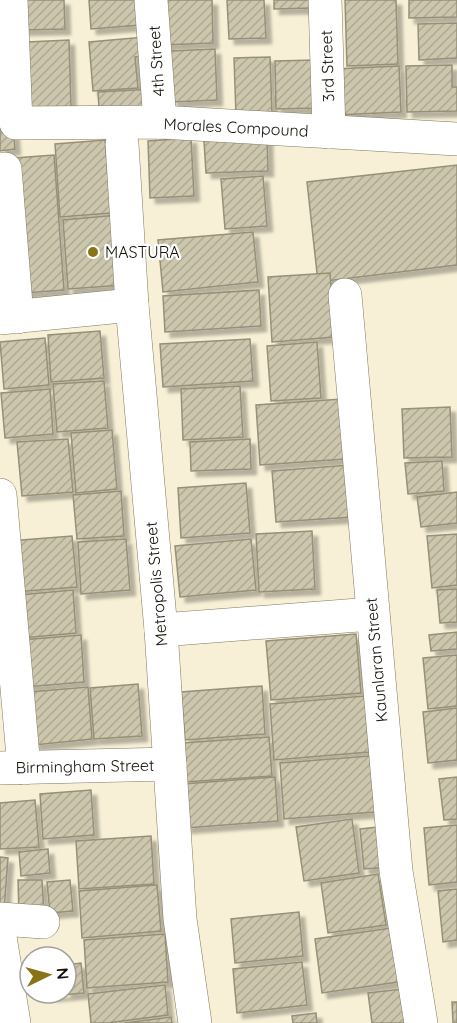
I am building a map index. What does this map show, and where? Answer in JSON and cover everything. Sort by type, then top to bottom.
[{"type":"street","name":"Morales Compound","points":[[11,0],[16,123],[160,123],[457,139]]},
{"type":"street","name":"4th Street","points":[[151,0],[160,123]]},
{"type":"street","name":"3rd Street","points":[[325,0],[329,132]]},
{"type":"street","name":"Metropolis Street","points":[[122,144],[132,305],[161,630],[180,919],[195,1023]]},
{"type":"street","points":[[5,170],[8,318],[132,305]]},
{"type":"street","name":"Kaunlaran Street","points":[[345,295],[396,871],[421,1023]]},
{"type":"street","points":[[0,495],[12,768]]},
{"type":"street","points":[[161,630],[372,614]]},
{"type":"street","name":"Birmingham Street","points":[[12,768],[170,764]]},
{"type":"street","points":[[0,918],[43,922]]},
{"type":"street","points":[[0,937],[14,1023]]},
{"type":"building","points":[[22,0],[64,0],[65,29],[23,30]]},
{"type":"building","points":[[89,0],[139,0],[141,25],[91,29]]},
{"type":"building","points":[[162,0],[212,0],[213,43],[163,45]]},
{"type":"building","points":[[227,0],[264,0],[266,38],[229,39]]},
{"type":"building","points":[[274,0],[313,0],[313,8],[274,9]]},
{"type":"building","points":[[345,0],[396,0],[398,64],[347,66]]},
{"type":"building","points":[[409,0],[457,0],[457,17],[409,18]]},
{"type":"building","points":[[457,23],[457,58],[419,60],[418,24]]},
{"type":"building","points":[[145,37],[146,56],[135,57],[138,88],[93,91],[89,42]]},
{"type":"building","points":[[69,40],[71,107],[30,109],[27,42]]},
{"type":"building","points":[[215,49],[217,100],[172,102],[170,51]]},
{"type":"building","points":[[270,57],[272,114],[236,116],[234,58]]},
{"type":"building","points":[[316,60],[318,108],[276,109],[275,61]]},
{"type":"building","points":[[452,65],[452,87],[457,87],[457,111],[407,112],[406,66]]},
{"type":"building","points":[[399,66],[401,112],[336,115],[334,69]]},
{"type":"building","points":[[155,89],[156,105],[99,108],[98,92]]},
{"type":"building","points":[[0,114],[12,114],[15,149],[0,151]]},
{"type":"building","points":[[191,138],[194,196],[150,198],[148,141]]},
{"type":"building","points":[[267,138],[268,171],[206,173],[204,141]]},
{"type":"building","points":[[105,140],[111,213],[60,217],[55,144]]},
{"type":"building","points":[[54,155],[64,290],[24,293],[14,158]]},
{"type":"building","points":[[457,165],[457,265],[318,282],[307,182]]},
{"type":"building","points":[[263,176],[267,226],[225,229],[221,179]]},
{"type":"building","name":"MASTURA","points":[[118,215],[124,285],[68,289],[63,220]]},
{"type":"building","points":[[253,232],[258,282],[163,292],[158,240]]},
{"type":"building","points":[[330,273],[335,337],[272,342],[268,277]]},
{"type":"building","points":[[259,290],[261,326],[165,332],[163,296]]},
{"type":"building","points":[[100,331],[104,378],[51,382],[48,335]]},
{"type":"building","points":[[45,338],[49,385],[4,389],[0,342]]},
{"type":"building","points":[[250,339],[253,381],[163,387],[160,344]]},
{"type":"building","points":[[317,342],[321,398],[271,401],[267,346]]},
{"type":"building","points":[[104,381],[108,428],[57,432],[53,384]]},
{"type":"building","points":[[240,386],[243,437],[183,440],[181,389]]},
{"type":"building","points":[[50,389],[53,434],[5,438],[1,393]]},
{"type":"building","points":[[342,399],[346,459],[260,465],[256,405]]},
{"type":"building","points":[[450,407],[452,457],[404,458],[402,409]]},
{"type":"building","points":[[112,430],[117,489],[76,493],[71,433]]},
{"type":"building","points":[[68,439],[73,492],[22,496],[17,442]]},
{"type":"building","points":[[250,439],[251,469],[191,471],[190,442]]},
{"type":"building","points":[[442,461],[444,491],[408,494],[405,463]]},
{"type":"building","points":[[350,465],[354,517],[276,522],[272,471]]},
{"type":"building","points":[[246,483],[250,533],[181,538],[178,488]]},
{"type":"building","points":[[121,491],[124,536],[77,539],[73,495]]},
{"type":"building","points":[[457,492],[457,523],[421,527],[417,497]]},
{"type":"building","points":[[312,531],[315,589],[259,592],[256,534]]},
{"type":"building","points":[[457,534],[457,585],[432,588],[427,536]]},
{"type":"building","points":[[72,536],[77,587],[14,592],[9,541]]},
{"type":"building","points":[[126,539],[130,590],[81,594],[78,542]]},
{"type":"building","points":[[251,539],[256,590],[180,597],[175,546]]},
{"type":"building","points":[[457,589],[457,622],[440,623],[437,590]]},
{"type":"building","points":[[73,590],[76,633],[22,638],[19,595]]},
{"type":"building","points":[[457,632],[457,649],[431,651],[429,635]]},
{"type":"building","points":[[356,634],[361,693],[271,700],[266,641]]},
{"type":"building","points":[[81,635],[84,682],[25,687],[21,640]]},
{"type":"building","points":[[457,655],[457,706],[428,709],[423,658]]},
{"type":"building","points":[[138,684],[142,736],[94,739],[90,688]]},
{"type":"building","points":[[262,686],[265,734],[185,740],[181,692]]},
{"type":"building","points":[[88,687],[92,739],[34,745],[29,692]]},
{"type":"building","points":[[365,696],[369,752],[274,760],[270,704]]},
{"type":"building","points":[[457,708],[457,760],[428,763],[423,712]]},
{"type":"building","points":[[269,737],[272,776],[185,782],[182,743]]},
{"type":"building","points":[[370,756],[375,812],[284,819],[280,763]]},
{"type":"building","points":[[275,777],[278,821],[186,828],[183,784]]},
{"type":"building","points":[[457,777],[457,819],[444,820],[439,779]]},
{"type":"building","points":[[91,790],[94,835],[43,839],[40,794]]},
{"type":"building","points":[[35,800],[39,847],[0,849],[0,803]]},
{"type":"building","points":[[352,819],[359,873],[304,881],[296,827]]},
{"type":"building","points":[[457,825],[457,882],[429,885],[424,828]]},
{"type":"building","points":[[387,826],[391,867],[364,869],[360,829]]},
{"type":"building","points":[[151,836],[154,884],[79,889],[76,841]]},
{"type":"building","points":[[48,849],[50,873],[21,876],[19,852]]},
{"type":"building","points":[[0,857],[8,858],[4,910],[0,910]]},
{"type":"building","points":[[378,874],[386,925],[328,933],[321,883]]},
{"type":"building","points":[[18,880],[42,880],[44,914],[19,915]]},
{"type":"building","points":[[70,880],[73,911],[50,913],[47,882]]},
{"type":"building","points":[[157,885],[161,931],[82,938],[79,891]]},
{"type":"building","points":[[457,889],[457,940],[443,942],[438,891]]},
{"type":"building","points":[[299,912],[303,956],[235,963],[231,919]]},
{"type":"building","points":[[398,927],[405,981],[322,993],[315,939]]},
{"type":"building","points":[[165,934],[168,982],[87,988],[84,940]]},
{"type":"building","points":[[302,962],[307,1005],[237,1013],[233,969]]},
{"type":"building","points":[[78,963],[81,963],[84,993],[78,994]]},
{"type":"building","points":[[165,985],[168,1015],[91,1023],[88,994]]},
{"type":"building","points":[[411,988],[416,1023],[372,1023],[368,993]]},
{"type":"building","points":[[452,1002],[457,1002],[457,1023],[453,1023]]},
{"type":"building","points":[[316,1013],[317,1023],[293,1023],[292,1016]]},
{"type":"building","points":[[171,1017],[172,1023],[125,1023]]},
{"type":"place","name":"MASTURA","points":[[93,252]]}]
